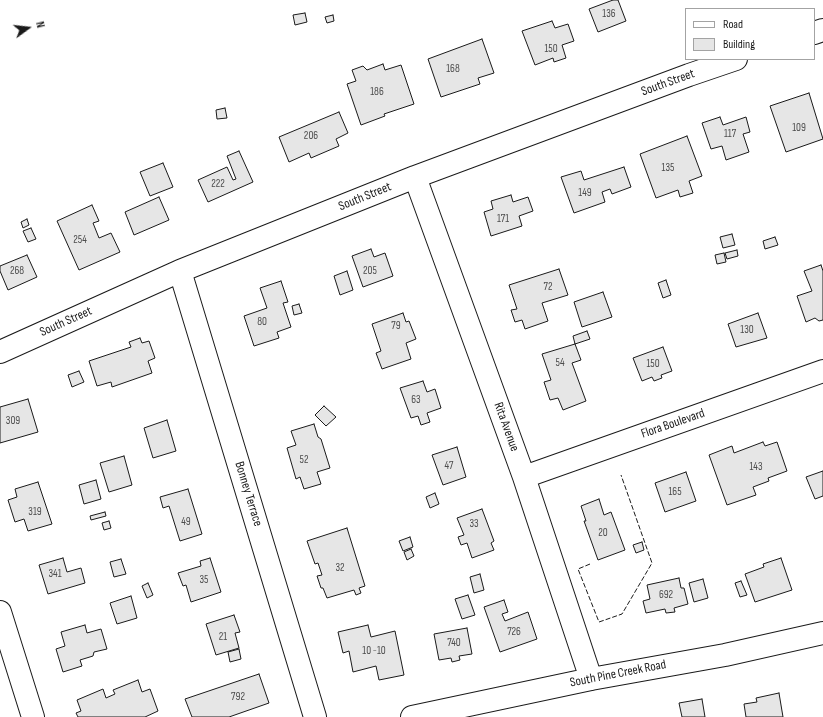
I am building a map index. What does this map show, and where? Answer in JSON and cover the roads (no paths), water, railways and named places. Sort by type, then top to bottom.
[{"type":"street","name":"South Street","points":[[0,352],[180,271],[415,177],[733,60]]},
{"type":"street","name":"Rita Avenue","points":[[415,177],[524,477],[591,679]]},
{"type":"street","name":"Bonney Terrace","points":[[180,271],[315,717]]},
{"type":"street","name":"Flora Boulevard","points":[[524,477],[823,371]]},
{"type":"street","points":[[0,612],[33,717]]},
{"type":"street","name":"South Pine Creek Road","points":[[412,717],[591,679],[725,655],[823,632]]}]
